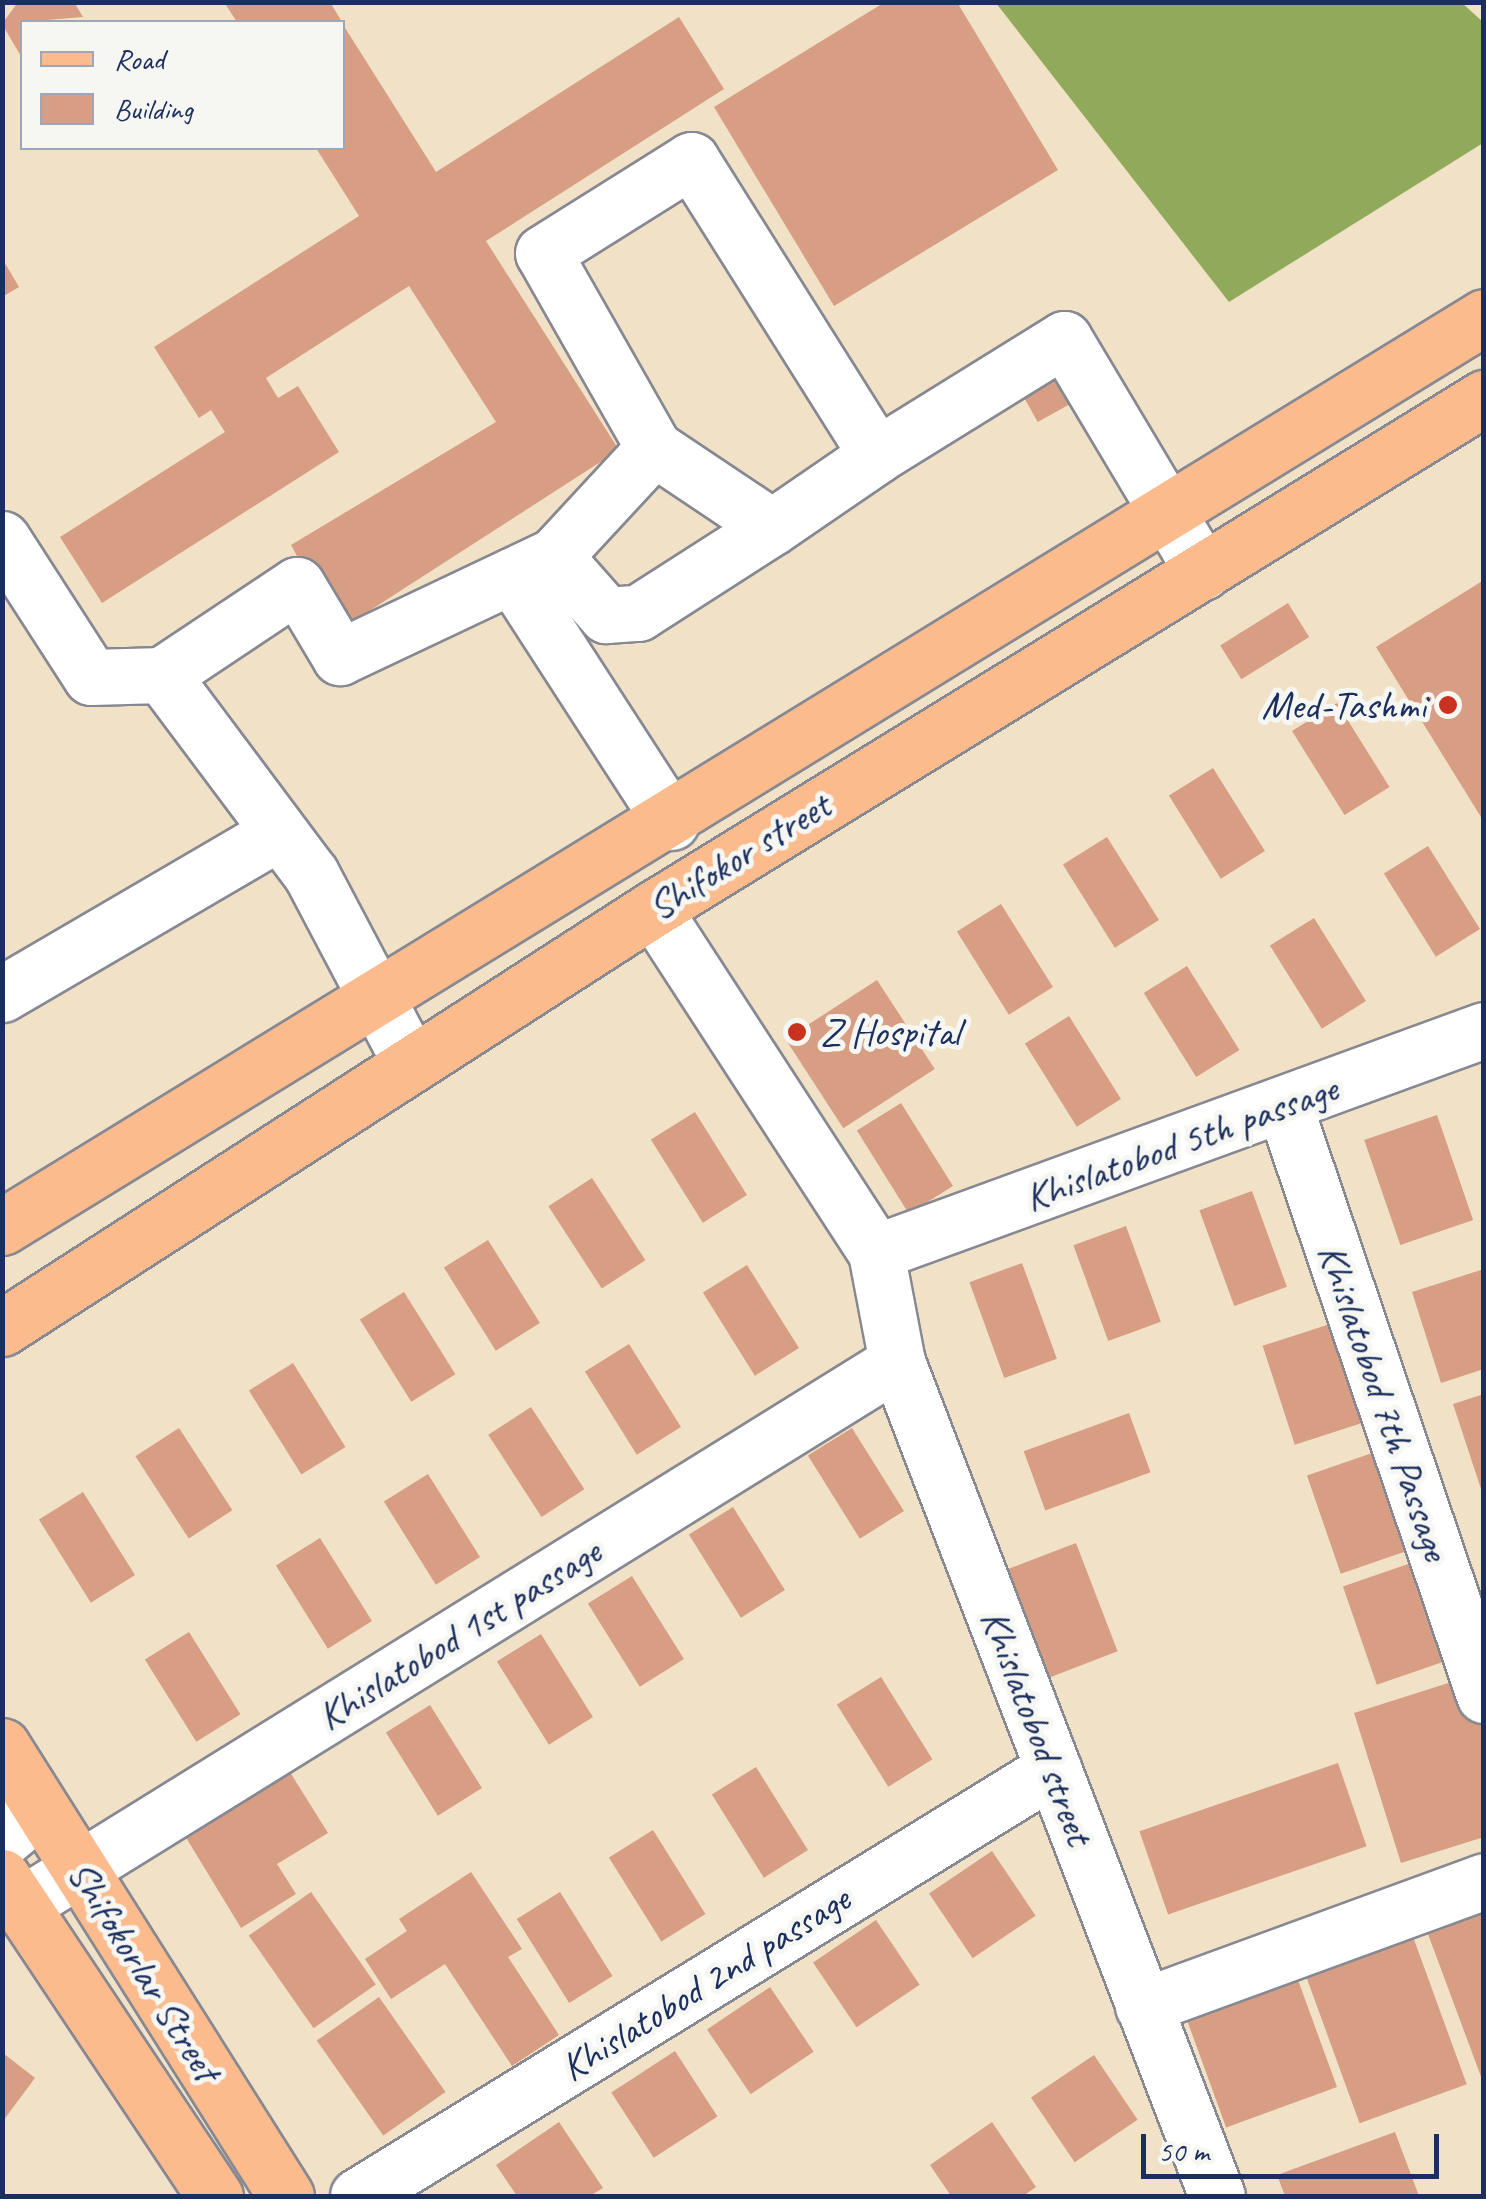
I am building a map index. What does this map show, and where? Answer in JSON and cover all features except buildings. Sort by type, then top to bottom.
[{"type":"main road","name":"Shifokor street","points":[[2,1228],[671,822],[1167,506],[1484,316]]},
{"type":"main road","name":"Shifokor street","points":[[2,1328],[653,909],[1484,398]]},
{"type":"main road","name":"Shifokorlar Street","points":[[2,1746],[22,1824],[80,1868],[286,2196]]},
{"type":"main road","name":"Shifokorlar Street","points":[[12,1891],[214,2196]]},
{"type":"street","points":[[772,528],[654,448],[543,253],[691,160],[878,456]]},
{"type":"street","points":[[533,566],[622,618],[772,528],[1064,339],[1204,572]]},
{"type":"street","points":[[2,539],[91,677],[162,675],[297,584],[340,657],[533,566],[654,448]]},
{"type":"street","points":[[533,566],[671,822]]},
{"type":"street","points":[[162,675],[312,874],[411,1064]]},
{"type":"street","points":[[2,994],[278,833]]},
{"type":"street","points":[[653,909],[876,1252]]},
{"type":"street","name":"Khislatobod 5th passage","points":[[876,1252],[1285,1108],[1484,1030]]},
{"type":"street","name":"Khislatobod 7th Passage","points":[[1285,1108],[1484,1696]]},
{"type":"street","name":"Khislatobod street","points":[[876,1252],[896,1362],[1143,2006],[1204,2191]]},
{"type":"street","name":"Khislatobod 1st passage","points":[[12,1891],[80,1868],[896,1362]]},
{"type":"street","name":"Khislatobod 2nd passage","points":[[358,2196],[1053,1769]]},
{"type":"street","points":[[1143,2006],[1484,1881]]},
{"type":"green space","points":[[996,3],[1462,3],[1483,22],[1483,143],[1229,302]]},
{"type":"place","name":"Med-Tashmi","points":[[1448,705]]},
{"type":"place","name":"Z Hospital","points":[[797,1032]]}]
